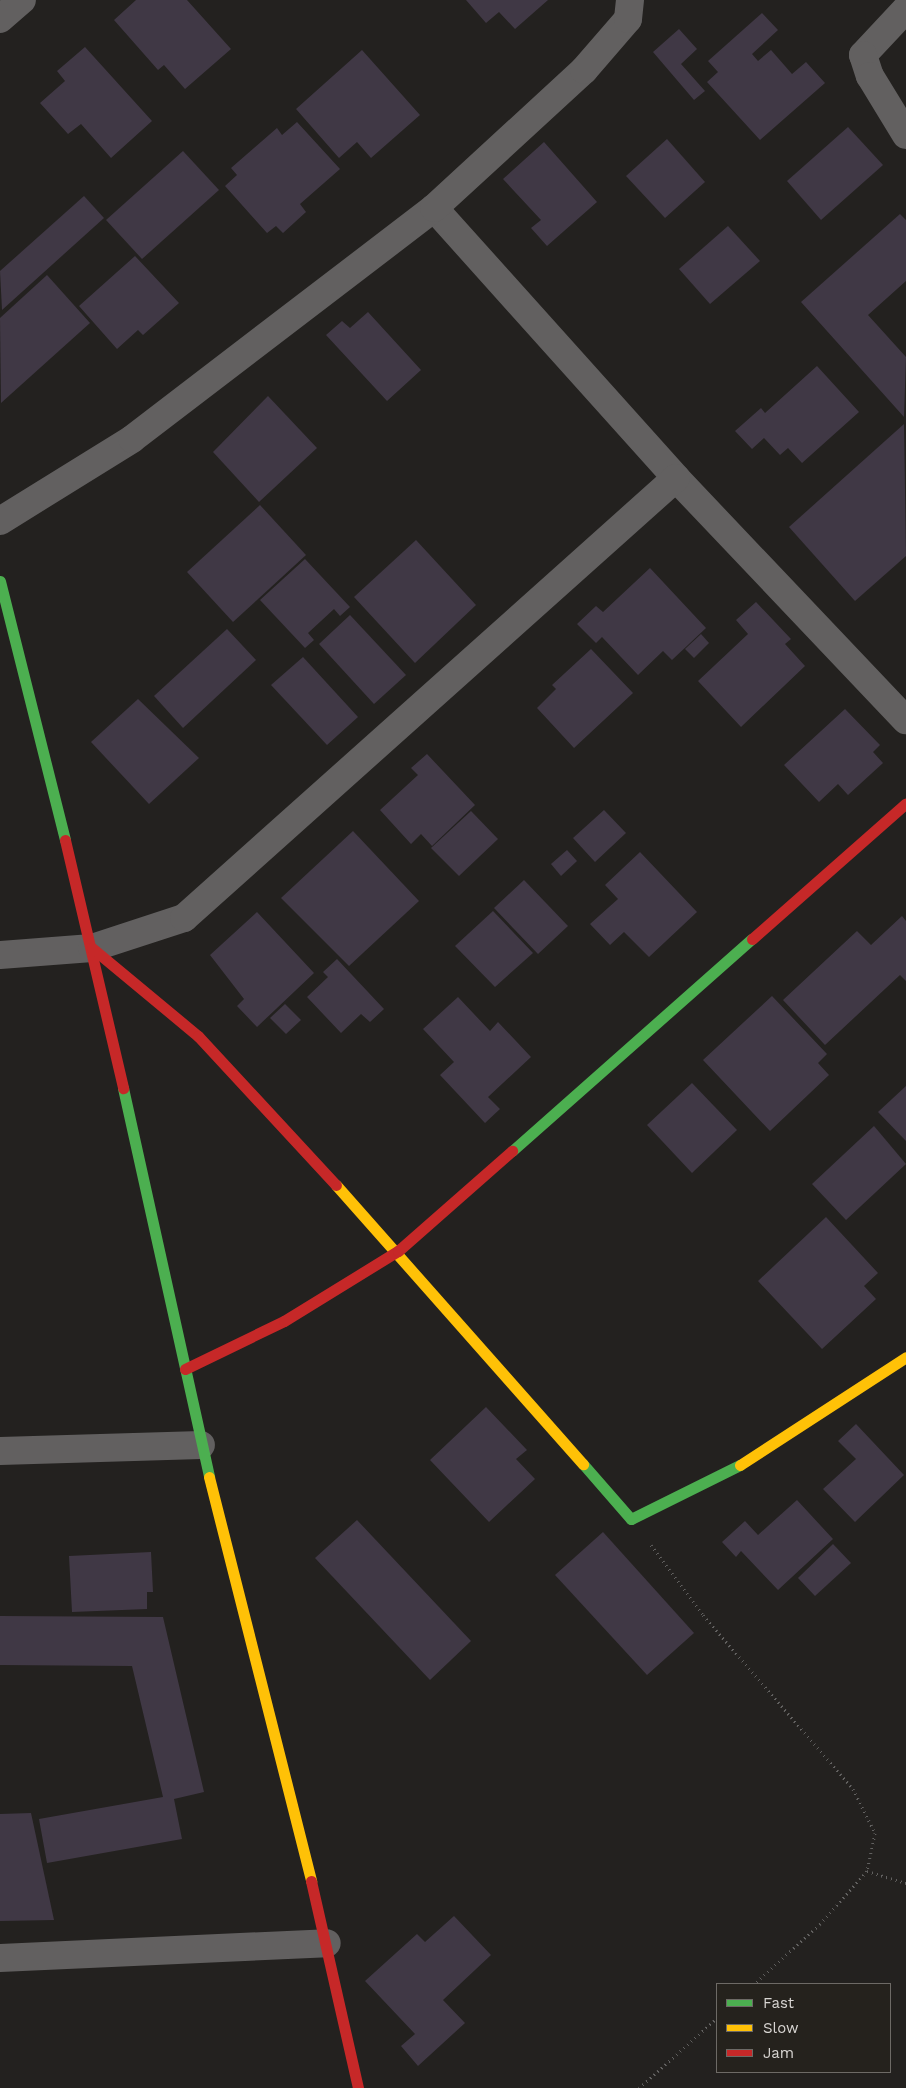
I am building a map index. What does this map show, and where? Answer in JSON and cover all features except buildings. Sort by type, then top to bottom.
[{"type":"street","points":[[0,19],[22,0]]},
{"type":"street","points":[[0,521],[132,439],[434,208],[584,70],[628,19],[630,0]]},
{"type":"street","points":[[906,9],[863,55],[870,76],[906,135]]},
{"type":"street","points":[[434,208],[676,478],[906,720]]},
{"type":"street","points":[[0,955],[92,948],[184,918],[676,478]]},
{"type":"street","points":[[0,581],[92,948],[201,1445],[327,1943],[358,2088]]},
{"type":"street","points":[[185,1370],[284,1321],[398,1252],[906,803]]},
{"type":"street","points":[[92,948],[198,1036],[398,1252],[632,1519],[720,1478],[906,1357]]},
{"type":"street","points":[[0,1451],[201,1445]]},
{"type":"street","points":[[0,1958],[327,1943]]},
{"type":"path","points":[[632,1519],[703,1615],[853,1789],[875,1833],[867,1871],[820,1924],[755,1983]]},
{"type":"path","points":[[867,1871],[906,1883]]},
{"type":"path","points":[[639,2088],[716,2019]]},
{"type":"traffic: fast","points":[[0,581],[65,840]]},
{"type":"traffic: fast","points":[[512,1151],[752,939]]},
{"type":"traffic: fast","points":[[123,1088],[209,1477]]},
{"type":"traffic: fast","points":[[583,1464],[631,1519],[740,1465]]},
{"type":"traffic: slow","points":[[336,1185],[583,1464]]},
{"type":"traffic: slow","points":[[740,1465],[906,1357]]},
{"type":"traffic: slow","points":[[209,1477],[311,1881]]},
{"type":"traffic: jam","points":[[752,939],[906,803]]},
{"type":"traffic: jam","points":[[65,840],[123,1088]]},
{"type":"traffic: jam","points":[[92,948],[198,1036],[336,1185]]},
{"type":"traffic: jam","points":[[185,1369],[284,1321],[398,1251],[512,1151]]},
{"type":"traffic: jam","points":[[311,1881],[358,2088]]}]
